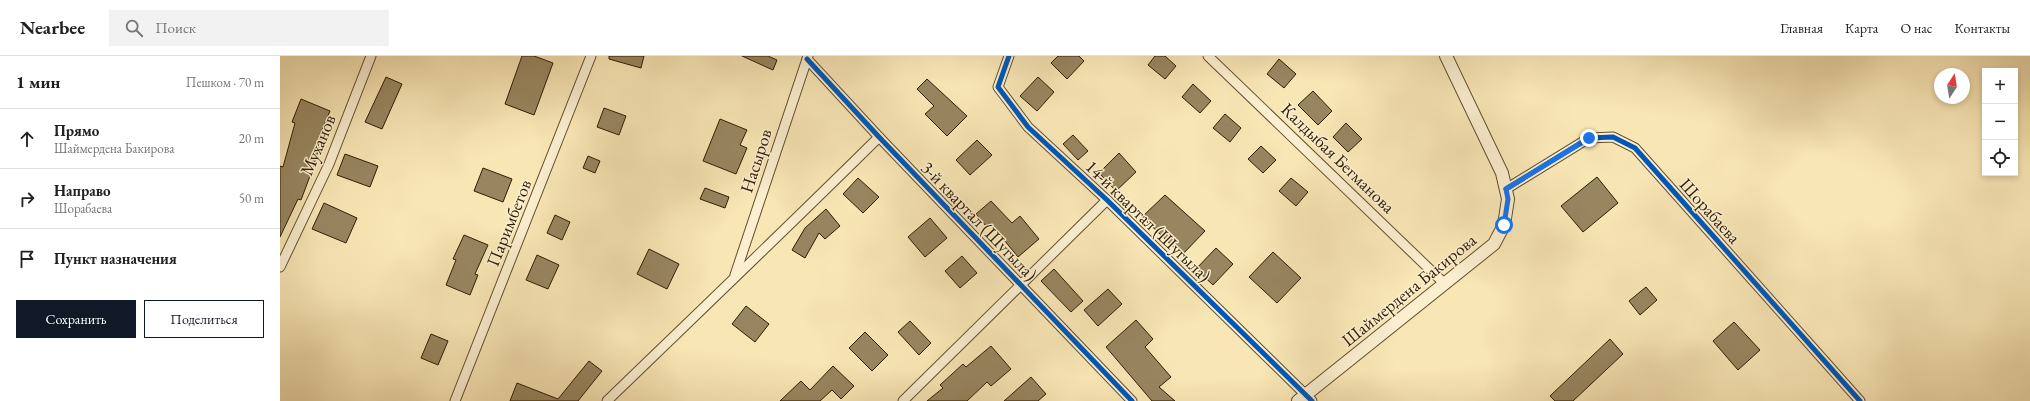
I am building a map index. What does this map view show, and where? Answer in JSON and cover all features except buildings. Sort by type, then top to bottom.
[{"type":"street","name":"Муханов","points":[[280,267],[329,164],[371,56]]},
{"type":"street","name":"Паримбетов","points":[[455,401],[591,56]]},
{"type":"street","name":"14-й квартал (Шугыла)","points":[[1009,56],[998,87],[1028,127],[1107,200],[1305,399]]},
{"type":"street","name":"Калдыбая Бегманова","points":[[1208,56],[1445,284]]},
{"type":"street","name":"Шаймердена Бакирова","points":[[1305,399],[1494,244],[1504,225],[1508,199],[1502,174],[1446,56]]},
{"type":"street","name":"3-й квартал (Шугыла)","points":[[807,58],[878,137],[1132,401]]},
{"type":"street","name":"Насыров","points":[[735,276],[807,58]]},
{"type":"street","points":[[608,401],[735,276],[777,238],[878,137]]},
{"type":"street","name":"Шорабаева","points":[[1506,189],[1589,138],[1613,137],[1635,148],[1860,401]]},
{"type":"street","points":[[902,401],[1107,200]]},
{"type":"cycle path","points":[[1009,56],[998,87],[1028,127],[1107,200],[1312,401]]},
{"type":"cycle path","points":[[807,59],[879,137],[1132,401]]},
{"type":"cycle path","points":[[1506,189],[1589,138],[1613,137],[1635,148],[1860,401]]},
{"type":"route","points":[[1504,225],[1508,199],[1506,189],[1589,138]]}]
